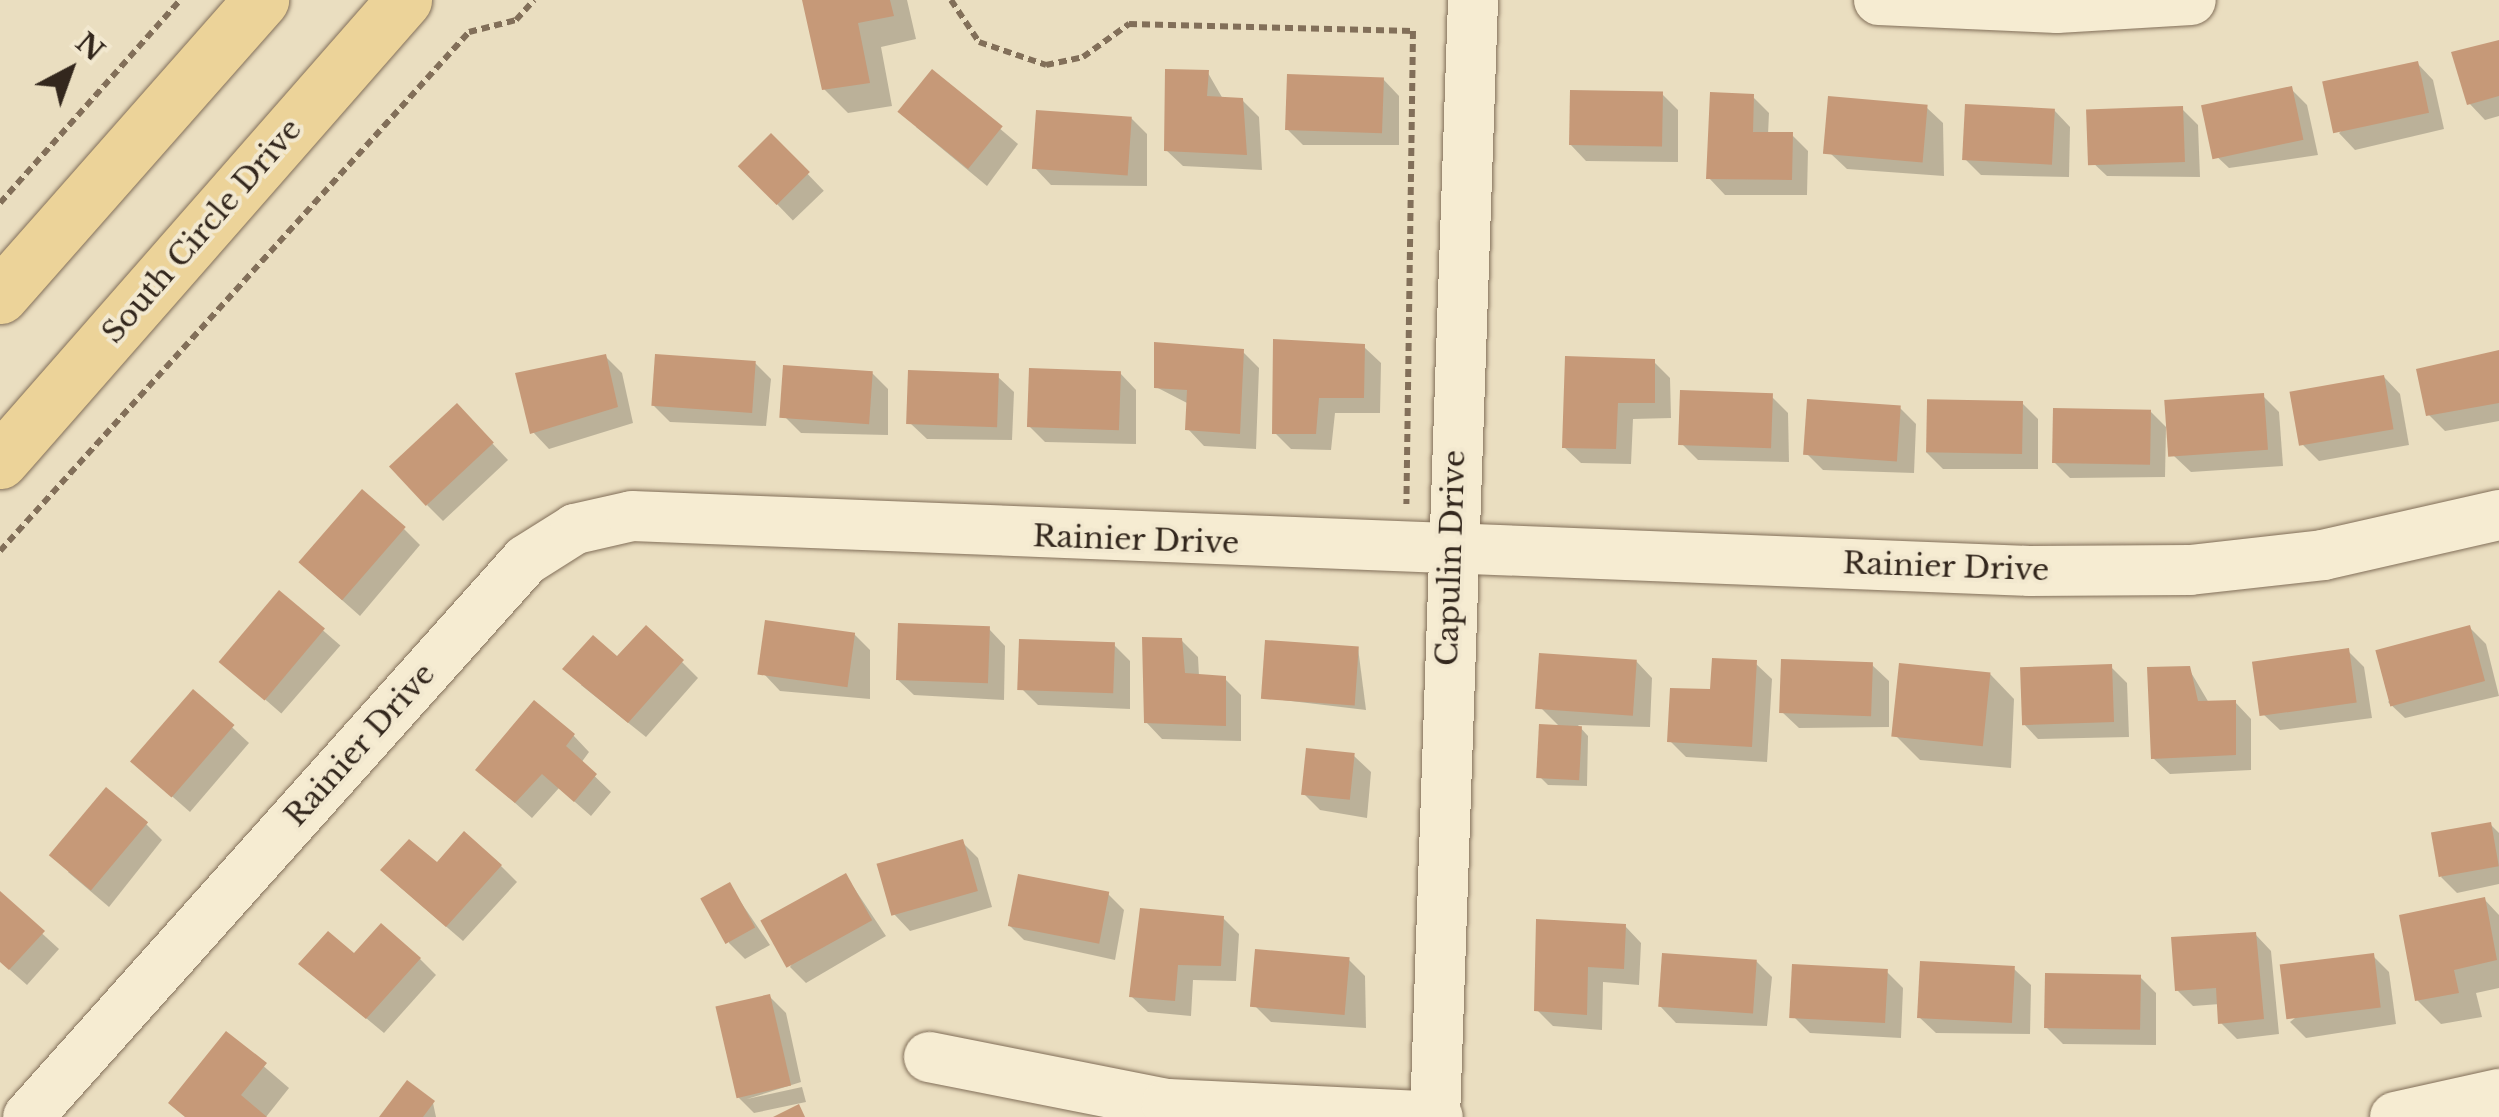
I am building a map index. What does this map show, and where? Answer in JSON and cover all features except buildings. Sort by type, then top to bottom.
[{"type":"main road","points":[[0,296],[261,0]]},
{"type":"main road","name":"South Circle Drive","points":[[0,461],[404,0]]},
{"type":"street","name":"Capulin Drive","points":[[1436,1117],[1450,551],[1473,0]]},
{"type":"street","points":[[1879,0],[2056,8],[2192,0]]},
{"type":"street","name":"Rainier Drive","points":[[28,1117],[526,560],[576,529],[632,516],[1450,551],[2190,570],[2323,554],[2499,515]]},
{"type":"street","points":[[930,1057],[1167,1104],[1436,1117]]},
{"type":"street","points":[[2395,1117],[2499,1094]]},
{"type":"street","points":[[0,1112],[6,1117]]},
{"type":"path","points":[[0,203],[180,0]]},
{"type":"path","points":[[0,551],[469,32],[516,20],[534,0]]},
{"type":"path","points":[[951,0],[979,42],[1046,65],[1084,57],[1129,24],[1413,32],[1406,504]]}]
